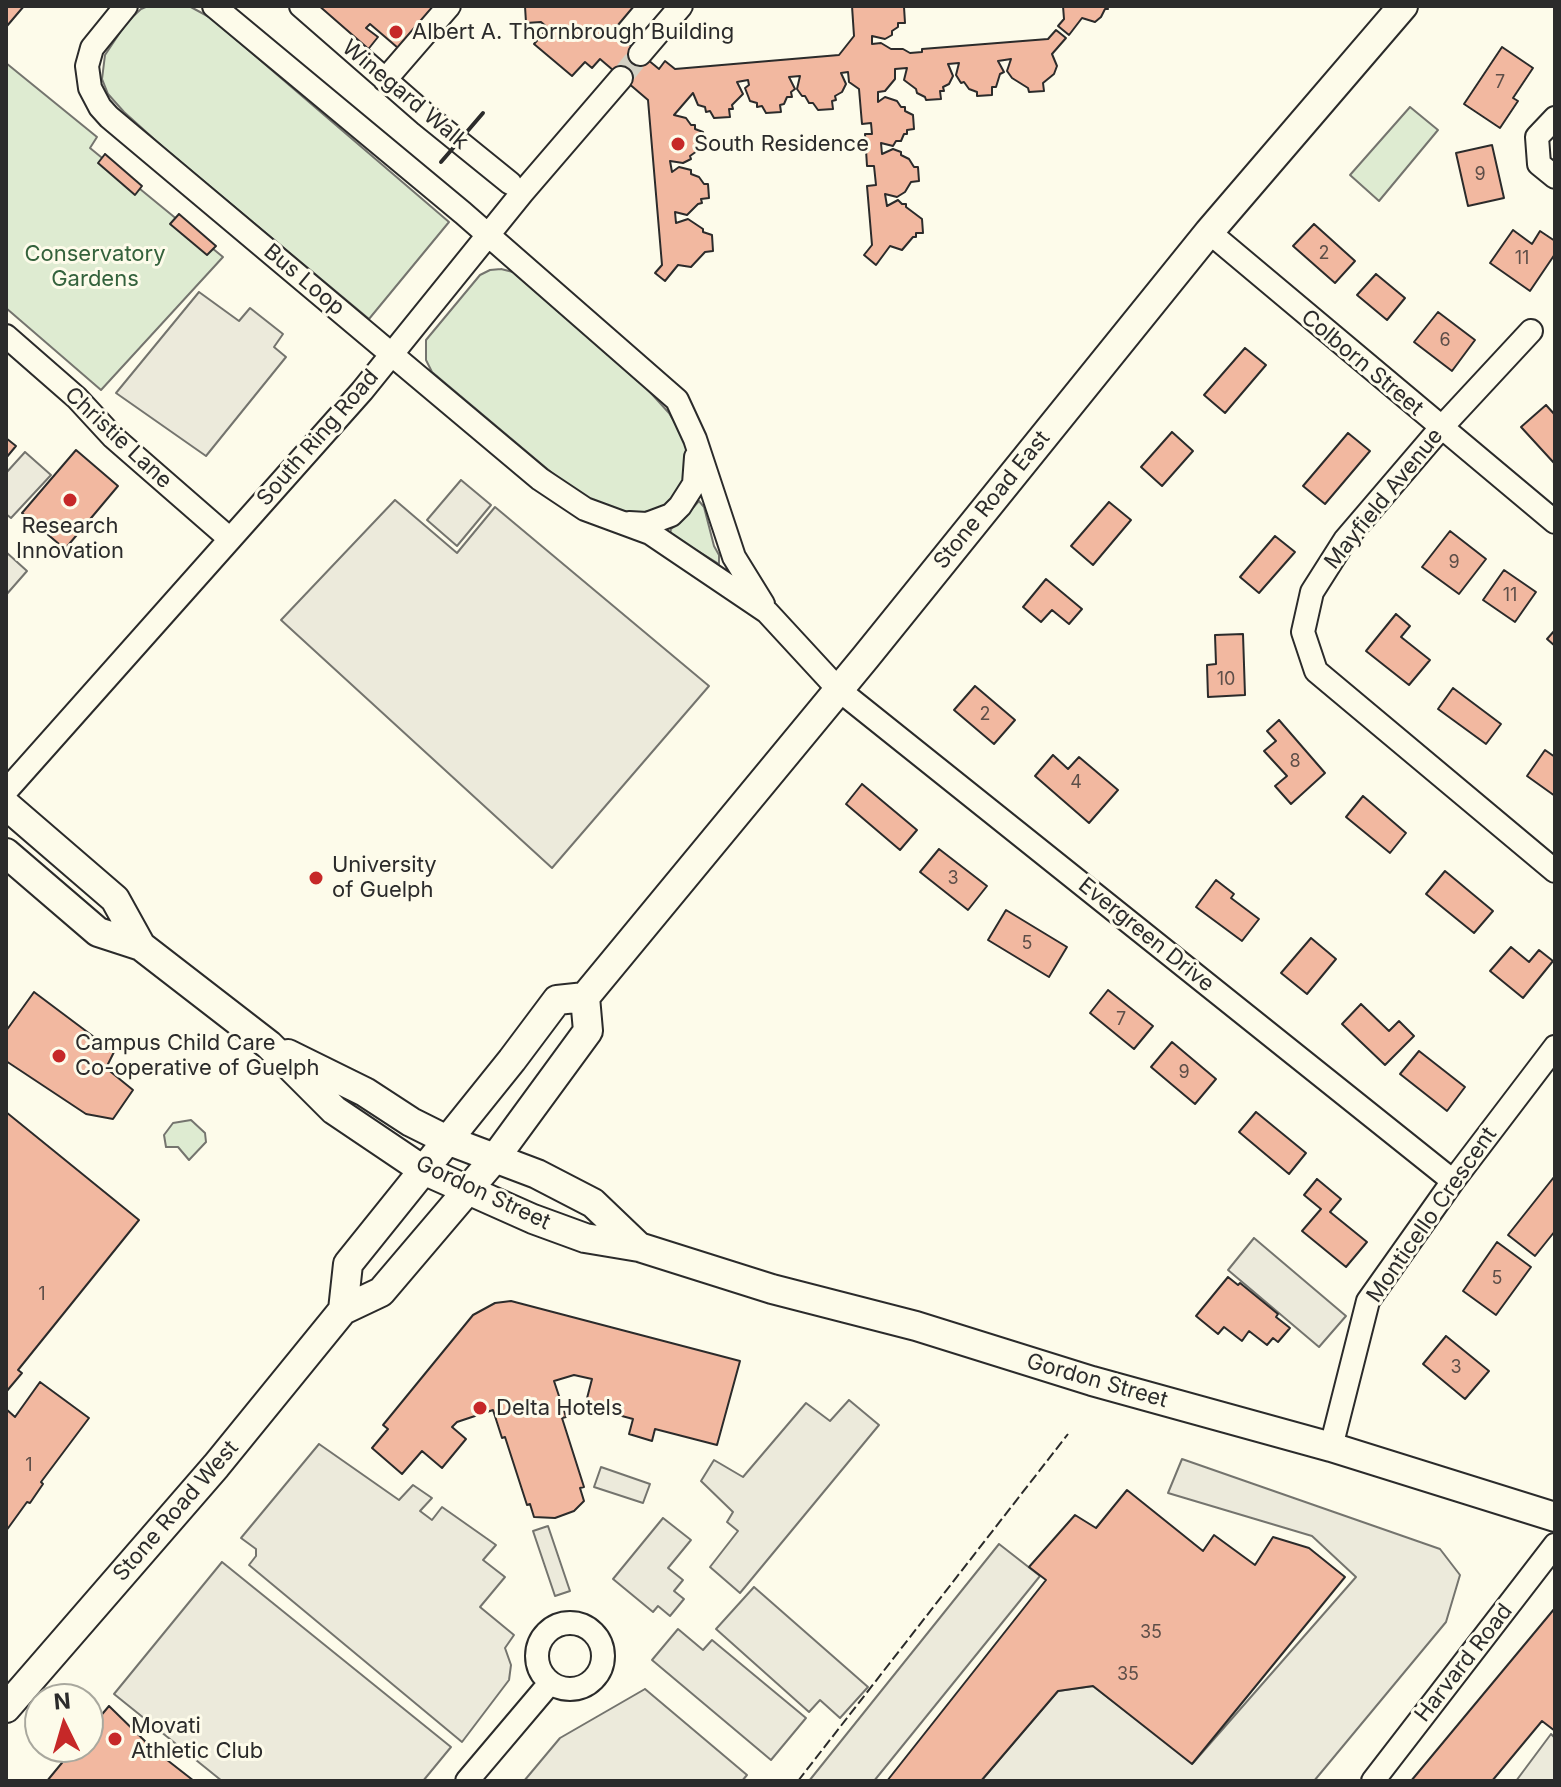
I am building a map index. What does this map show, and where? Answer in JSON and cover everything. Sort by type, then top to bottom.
[{"type":"main road","name":"Stone Road East","points":[[585,997],[839,690],[1209,232],[1403,6]]},
{"type":"main road","name":"Gordon Street","points":[[6,805],[115,899],[141,946]]},
{"type":"main road","name":"Gordon Street","points":[[6,853],[98,932],[141,946],[269,1045],[334,1110],[423,1170],[533,1219],[585,1238],[639,1247],[772,1289],[916,1326],[1092,1381],[1331,1447],[1555,1517]]},
{"type":"main road","points":[[343,1310],[348,1264],[557,1000],[585,997],[588,1031],[495,1158]]},
{"type":"main road","name":"Gordon Street","points":[[269,1045],[365,1092],[411,1122],[447,1140],[537,1174],[593,1203],[639,1247]]},
{"type":"main road","name":"Stone Road West","points":[[6,1708],[216,1466],[343,1310],[381,1292],[495,1158]]},
{"type":"street","name":"Bus Loop","points":[[126,6],[89,56],[87,77],[100,107],[540,479],[567,499],[604,517],[650,533],[767,612]]},
{"type":"street","name":"Bus Loop","points":[[214,6],[488,235],[677,400],[695,439],[734,557],[767,612],[839,690]]},
{"type":"street","name":"Winegard Walk","points":[[301,6],[510,183]]},
{"type":"street","points":[[385,80],[449,6]]},
{"type":"street","points":[[640,54],[681,6]]},
{"type":"street","name":"South Ring Road","points":[[6,791],[362,391],[621,78]]},
{"type":"street","points":[[1555,118],[1537,137],[1539,164],[1555,177]]},
{"type":"street","name":"Colborn Street","points":[[1209,232],[1440,429],[1555,522]]},
{"type":"street","name":"Mayfield Avenue","points":[[1531,331],[1440,429],[1345,540],[1312,592],[1303,632],[1316,671],[1555,871]]},
{"type":"street","name":"Christie Lane","points":[[6,336],[77,398],[113,437],[230,539]]},
{"type":"street","name":"Bus Loop","points":[[604,517],[647,524],[671,515],[694,484],[695,439]]},
{"type":"street","name":"Evergreen Drive","points":[[839,690],[1453,1181]]},
{"type":"street","name":"Monticello Crescent","points":[[1331,1447],[1368,1301],[1453,1181],[1555,1047]]},
{"type":"street","name":"Harvard Road","points":[[1373,1781],[1555,1545]]},
{"type":"street","points":[[467,1781],[550,1683]]},
{"type":"green space","points":[[148,6],[189,6],[211,18],[449,222],[369,319],[164,148],[108,94],[102,79],[105,55],[127,22]]},
{"type":"green space","name":"Conservatory Gardens","points":[[6,63],[97,137],[90,148],[223,257],[101,390],[6,308]]},
{"type":"green space","points":[[1410,107],[1438,130],[1379,201],[1350,175]]},
{"type":"green space","points":[[501,269],[513,272],[640,381],[669,413],[686,441],[689,466],[686,486],[662,512],[635,516],[604,507],[577,494],[432,372],[426,360],[426,340],[480,275]]},
{"type":"green space","points":[[699,501],[704,507],[719,564],[670,534],[671,529]]},
{"type":"green space","points":[[191,1120],[205,1133],[206,1142],[189,1160],[178,1147],[166,1147],[164,1135],[173,1123]]},
{"type":"shaded area","points":[[199,292],[239,321],[250,308],[283,334],[274,347],[286,357],[206,456],[116,393]]},
{"type":"shaded area","points":[[25,452],[51,475],[11,518],[6,514],[6,473]]},
{"type":"shaded area","points":[[461,480],[491,505],[457,546],[427,520]]},
{"type":"shaded area","points":[[395,500],[457,553],[495,507],[709,686],[552,868],[281,620]]},
{"type":"shaded area","points":[[6,552],[27,571],[6,595]]},
{"type":"shaded area","points":[[1254,1238],[1346,1316],[1319,1347],[1228,1270]]},
{"type":"shaded area","points":[[849,1400],[879,1425],[740,1593],[710,1567],[738,1531],[727,1522],[733,1512],[701,1481],[714,1460],[743,1477],[806,1403],[830,1421]]},
{"type":"shaded area","points":[[319,1444],[399,1500],[413,1485],[432,1498],[420,1511],[432,1520],[442,1507],[496,1545],[483,1560],[505,1577],[480,1607],[514,1635],[505,1648],[511,1665],[509,1680],[462,1742],[249,1565],[256,1556],[256,1549],[241,1538]]},
{"type":"shaded area","points":[[1182,1459],[1440,1549],[1460,1575],[1446,1622],[1314,1781],[981,1781],[1058,1691],[1093,1686],[1193,1763],[1356,1577],[1312,1536],[1168,1493]]},
{"type":"shaded area","points":[[601,1467],[650,1484],[643,1503],[594,1487]]},
{"type":"shaded area","points":[[663,1518],[691,1540],[668,1568],[683,1580],[674,1591],[684,1599],[670,1616],[658,1606],[653,1612],[613,1579]]},
{"type":"shaded area","points":[[548,1526],[570,1591],[555,1596],[533,1531]]},
{"type":"shaded area","points":[[999,1544],[1040,1576],[874,1781],[809,1781]]},
{"type":"shaded area","points":[[222,1562],[451,1747],[423,1781],[222,1781],[114,1694]]},
{"type":"shaded area","points":[[754,1587],[868,1687],[840,1718],[820,1700],[809,1712],[716,1629]]},
{"type":"shaded area","points":[[678,1629],[703,1650],[712,1640],[806,1718],[771,1760],[652,1660]]},
{"type":"shaded area","points":[[645,1689],[747,1775],[742,1781],[524,1781],[560,1738]]},
{"type":"shaded area","points":[[1551,1734],[1555,1738],[1555,1781],[1516,1781]]},
{"type":"building","points":[[6,6],[24,6],[7,26],[6,26]]},
{"type":"building","name":"Albert A. Thornbrough Building","points":[[311,6],[434,6],[398,48],[370,24],[366,28],[378,37],[366,52]]},
{"type":"building","name":"South Residence","points":[[525,6],[634,6],[613,31],[659,69],[665,61],[675,69],[839,55],[854,36],[852,6],[904,7],[905,23],[898,23],[892,35],[885,39],[872,36],[872,44],[881,43],[891,49],[903,49],[910,53],[922,52],[922,49],[1048,39],[1056,30],[1066,38],[1052,54],[1057,66],[1054,74],[1043,83],[1044,91],[1029,92],[1028,88],[1012,78],[1007,71],[1011,59],[998,61],[1004,72],[1000,74],[996,87],[992,87],[992,95],[977,96],[977,92],[961,83],[956,75],[959,63],[948,64],[953,76],[949,84],[943,87],[944,91],[940,91],[941,99],[926,100],[904,80],[907,68],[895,69],[895,79],[885,91],[878,92],[878,102],[885,97],[905,107],[905,111],[913,115],[914,129],[907,130],[901,141],[896,141],[893,146],[881,143],[882,154],[893,149],[901,152],[914,167],[918,167],[919,181],[911,182],[905,192],[897,197],[885,194],[887,206],[898,200],[906,204],[922,219],[923,233],[916,233],[916,237],[902,250],[890,246],[876,265],[864,255],[872,245],[867,186],[876,185],[874,166],[867,166],[865,134],[872,134],[871,123],[862,124],[859,89],[849,82],[848,72],[841,73],[846,84],[842,92],[835,96],[836,100],[832,101],[833,109],[818,110],[802,96],[797,89],[800,76],[789,77],[795,89],[791,92],[792,97],[787,97],[780,105],[781,112],[766,113],[762,106],[757,107],[757,103],[750,101],[745,88],[749,85],[748,80],[737,82],[743,94],[732,105],[733,109],[729,109],[730,117],[714,118],[710,111],[706,112],[705,107],[698,105],[693,93],[674,115],[686,118],[691,125],[695,125],[695,129],[703,132],[705,147],[697,148],[691,159],[683,163],[670,161],[672,172],[679,167],[691,170],[691,174],[708,184],[709,198],[701,199],[702,203],[687,215],[675,212],[676,223],[688,219],[703,232],[712,235],[713,251],[705,252],[691,267],[678,265],[665,281],[655,273],[662,265],[648,100],[600,59],[592,68],[585,62],[572,76],[534,44],[548,28],[541,22],[526,23]]},
{"type":"building","points":[[1063,6],[1107,6],[1108,9],[1095,22],[1082,18],[1069,35],[1058,26],[1064,19]]},
{"type":"building","points":[[1502,47],[1533,68],[1513,98],[1518,101],[1500,128],[1464,104]]},
{"type":"building","points":[[1492,145],[1504,198],[1468,206],[1456,153]]},
{"type":"building","points":[[105,154],[142,186],[135,195],[98,163]]},
{"type":"building","points":[[179,214],[216,246],[207,255],[170,224]]},
{"type":"building","points":[[1314,224],[1355,261],[1335,283],[1293,246]]},
{"type":"building","points":[[1513,230],[1532,244],[1540,231],[1555,241],[1555,254],[1530,291],[1490,263]]},
{"type":"building","points":[[1376,274],[1405,298],[1387,320],[1357,295]]},
{"type":"building","points":[[1438,312],[1475,340],[1452,371],[1414,342]]},
{"type":"building","points":[[1245,348],[1266,365],[1225,413],[1204,395]]},
{"type":"building","points":[[1546,405],[1555,415],[1554,463],[1521,427]]},
{"type":"building","points":[[1172,432],[1193,451],[1162,486],[1141,467]]},
{"type":"building","points":[[1348,433],[1370,451],[1325,504],[1303,486]]},
{"type":"building","points":[[6,438],[16,446],[6,458]]},
{"type":"building","name":"Research Innovation","points":[[76,450],[118,486],[65,549],[22,513]]},
{"type":"building","points":[[1109,502],[1131,520],[1093,565],[1071,546]]},
{"type":"building","points":[[1450,531],[1486,559],[1459,594],[1422,567]]},
{"type":"building","points":[[1275,536],[1295,552],[1259,593],[1240,577]]},
{"type":"building","points":[[1504,570],[1536,592],[1515,622],[1483,600]]},
{"type":"building","points":[[1046,579],[1082,609],[1069,624],[1052,610],[1041,622],[1023,607]]},
{"type":"building","points":[[1396,614],[1410,626],[1401,637],[1430,660],[1409,685],[1366,651]]},
{"type":"building","points":[[1555,630],[1555,646],[1547,639]]},
{"type":"building","points":[[1243,634],[1245,695],[1208,697],[1207,665],[1216,664],[1215,635]]},
{"type":"building","points":[[975,686],[1015,720],[994,744],[954,710]]},
{"type":"building","points":[[1453,688],[1501,724],[1486,744],[1438,709]]},
{"type":"building","points":[[1279,720],[1325,773],[1291,804],[1275,786],[1287,776],[1264,751],[1276,741],[1267,731]]},
{"type":"building","points":[[1545,750],[1555,757],[1555,796],[1527,776]]},
{"type":"building","points":[[1053,755],[1068,769],[1079,757],[1118,790],[1089,823],[1035,776]]},
{"type":"building","points":[[862,784],[917,830],[900,850],[846,804]]},
{"type":"building","points":[[1363,796],[1406,833],[1390,853],[1346,817]]},
{"type":"building","points":[[939,849],[987,886],[968,910],[920,872]]},
{"type":"building","points":[[1445,871],[1493,911],[1474,933],[1426,894]]},
{"type":"building","points":[[1216,880],[1234,894],[1231,898],[1259,919],[1242,941],[1196,907]]},
{"type":"building","points":[[1006,910],[1067,947],[1049,977],[988,940]]},
{"type":"building","points":[[1311,938],[1336,959],[1307,994],[1281,973]]},
{"type":"building","points":[[1511,947],[1529,962],[1539,950],[1553,961],[1523,998],[1490,971]]},
{"type":"building","points":[[1108,990],[1153,1026],[1134,1049],[1090,1013]]},
{"type":"building","name":"Campus Child Care Co-operative of Guelph","points":[[34,992],[114,1052],[106,1068],[133,1090],[113,1119],[86,1114],[6,1061],[6,1031]]},
{"type":"building","points":[[1361,1004],[1389,1031],[1399,1021],[1414,1036],[1385,1065],[1342,1024]]},
{"type":"building","points":[[1172,1042],[1216,1079],[1195,1104],[1151,1067]]},
{"type":"building","points":[[1419,1051],[1465,1087],[1447,1111],[1400,1074]]},
{"type":"building","points":[[6,1112],[139,1220],[18,1370],[22,1373],[6,1392]]},
{"type":"building","points":[[1256,1112],[1306,1153],[1289,1174],[1239,1132]]},
{"type":"building","points":[[1554,1177],[1555,1231],[1535,1256],[1508,1235]]},
{"type":"building","points":[[1317,1179],[1341,1199],[1330,1212],[1367,1242],[1346,1267],[1302,1231],[1321,1209],[1304,1195]]},
{"type":"building","points":[[1497,1242],[1531,1267],[1496,1315],[1463,1291]]},
{"type":"building","points":[[1228,1277],[1278,1314],[1276,1317],[1290,1328],[1278,1342],[1273,1338],[1267,1345],[1249,1331],[1242,1341],[1224,1327],[1218,1334],[1196,1316]]},
{"type":"building","name":"Delta Hotels","points":[[511,1301],[740,1361],[717,1445],[655,1429],[652,1441],[629,1434],[633,1419],[585,1406],[592,1379],[574,1375],[554,1381],[584,1487],[580,1488],[584,1501],[574,1511],[555,1518],[534,1517],[493,1410],[457,1422],[452,1427],[466,1439],[442,1468],[422,1451],[402,1474],[372,1448],[388,1429],[383,1425],[473,1315],[495,1303]]},
{"type":"building","points":[[1446,1336],[1489,1371],[1465,1399],[1423,1364]]},
{"type":"building","points":[[40,1382],[89,1418],[41,1482],[43,1484],[30,1503],[27,1502],[6,1531],[6,1409],[15,1417]]},
{"type":"building","points":[[1127,1490],[1203,1551],[1214,1535],[1255,1565],[1273,1537],[1309,1548],[1345,1577],[1192,1764],[1093,1686],[1058,1691],[981,1781],[887,1781],[1046,1580],[1029,1567],[1075,1515],[1096,1528]]},
{"type":"building","points":[[1555,1608],[1555,1731],[1542,1721],[1492,1781],[1411,1781]]},
{"type":"building","name":"Movati Athletic Club","points":[[109,1706],[153,1749],[194,1781],[47,1781],[62,1763],[104,1763],[104,1712]]},
{"type":"tunnel","points":[[621,78],[640,54]]},
{"type":"fence","points":[[798,1781],[1068,1434]]},
{"type":"wall","points":[[465,134],[483,113]]},
{"type":"wall","points":[[441,162],[454,147]]},
{"type":"place","name":"Albert A. Thornbrough Building","points":[[396,32]]},
{"type":"place","name":"South Residence","points":[[678,144]]},
{"type":"place","name":"Research Innovation","points":[[70,500]]},
{"type":"place","name":"University of Guelph","points":[[316,878]]},
{"type":"place","name":"Campus Child Care Co-operative of Guelph","points":[[59,1056]]},
{"type":"place","name":"Delta Hotels","points":[[480,1408]]},
{"type":"place","name":"Movati Athletic Club","points":[[115,1739]]}]
